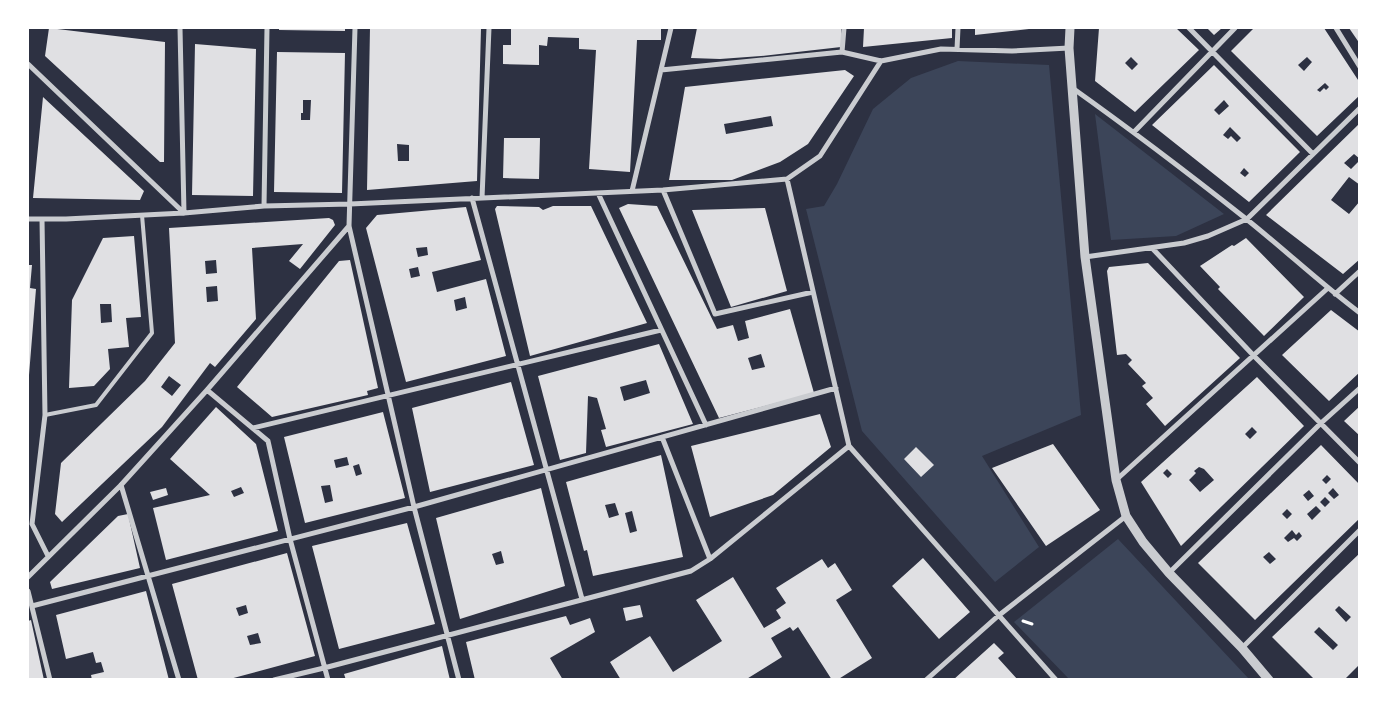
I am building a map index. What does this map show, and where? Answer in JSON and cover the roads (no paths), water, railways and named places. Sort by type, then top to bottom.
[{"type":"street","points":[[180,28],[184,213]]},
{"type":"street","points":[[264,206],[267,28]]},
{"type":"street","points":[[355,28],[348,226],[414,507],[459,680]]},
{"type":"street","points":[[482,198],[489,28]]},
{"type":"street","points":[[632,191],[671,28]]},
{"type":"street","points":[[842,52],[844,28]]},
{"type":"street","points":[[957,50],[958,28]]},
{"type":"street","points":[[1070,28],[1068,48],[1085,257],[1116,480],[1126,516],[1143,542],[1169,573],[1242,648],[1269,680]]},
{"type":"street","points":[[1190,28],[1313,154]]},
{"type":"street","points":[[1134,132],[1235,28]]},
{"type":"street","points":[[1336,28],[1360,67]]},
{"type":"street","points":[[661,70],[842,52],[881,61],[941,49],[1012,51],[1068,48]]},
{"type":"street","points":[[28,219],[184,213],[264,206],[663,190],[787,179],[820,156],[881,61]]},
{"type":"street","points":[[28,64],[184,213]]},
{"type":"street","points":[[1071,87],[1134,132],[1247,219],[1360,313]]},
{"type":"street","points":[[1085,257],[1184,242],[1208,236],[1247,219],[1360,108]]},
{"type":"street","points":[[787,179],[849,446],[1056,680]]},
{"type":"street","points":[[663,190],[715,314],[813,292]]},
{"type":"street","points":[[598,193],[706,425]]},
{"type":"street","points":[[472,198],[582,599]]},
{"type":"street","points":[[42,219],[45,415],[32,524],[48,556]]},
{"type":"street","points":[[28,577],[120,484],[207,390],[348,226]]},
{"type":"street","points":[[1152,248],[1254,356],[1360,463]]},
{"type":"street","points":[[1335,294],[1360,271]]},
{"type":"street","points":[[1116,480],[1328,288]]},
{"type":"street","points":[[253,428],[661,330]]},
{"type":"street","points":[[32,606],[414,507],[836,388]]},
{"type":"street","points":[[1169,573],[1320,424],[1360,388]]},
{"type":"street","points":[[207,390],[268,441],[290,539],[328,680]]},
{"type":"street","points":[[662,437],[710,560]]},
{"type":"street","points":[[274,680],[691,571],[710,560],[849,446]]},
{"type":"street","points":[[120,484],[179,680]]},
{"type":"street","points":[[926,680],[998,616],[1126,516]]},
{"type":"street","points":[[1242,648],[1360,530]]},
{"type":"street","points":[[28,591],[50,680]]},
{"type":"lane","points":[[45,415],[96,405],[152,333],[142,215]]}]
